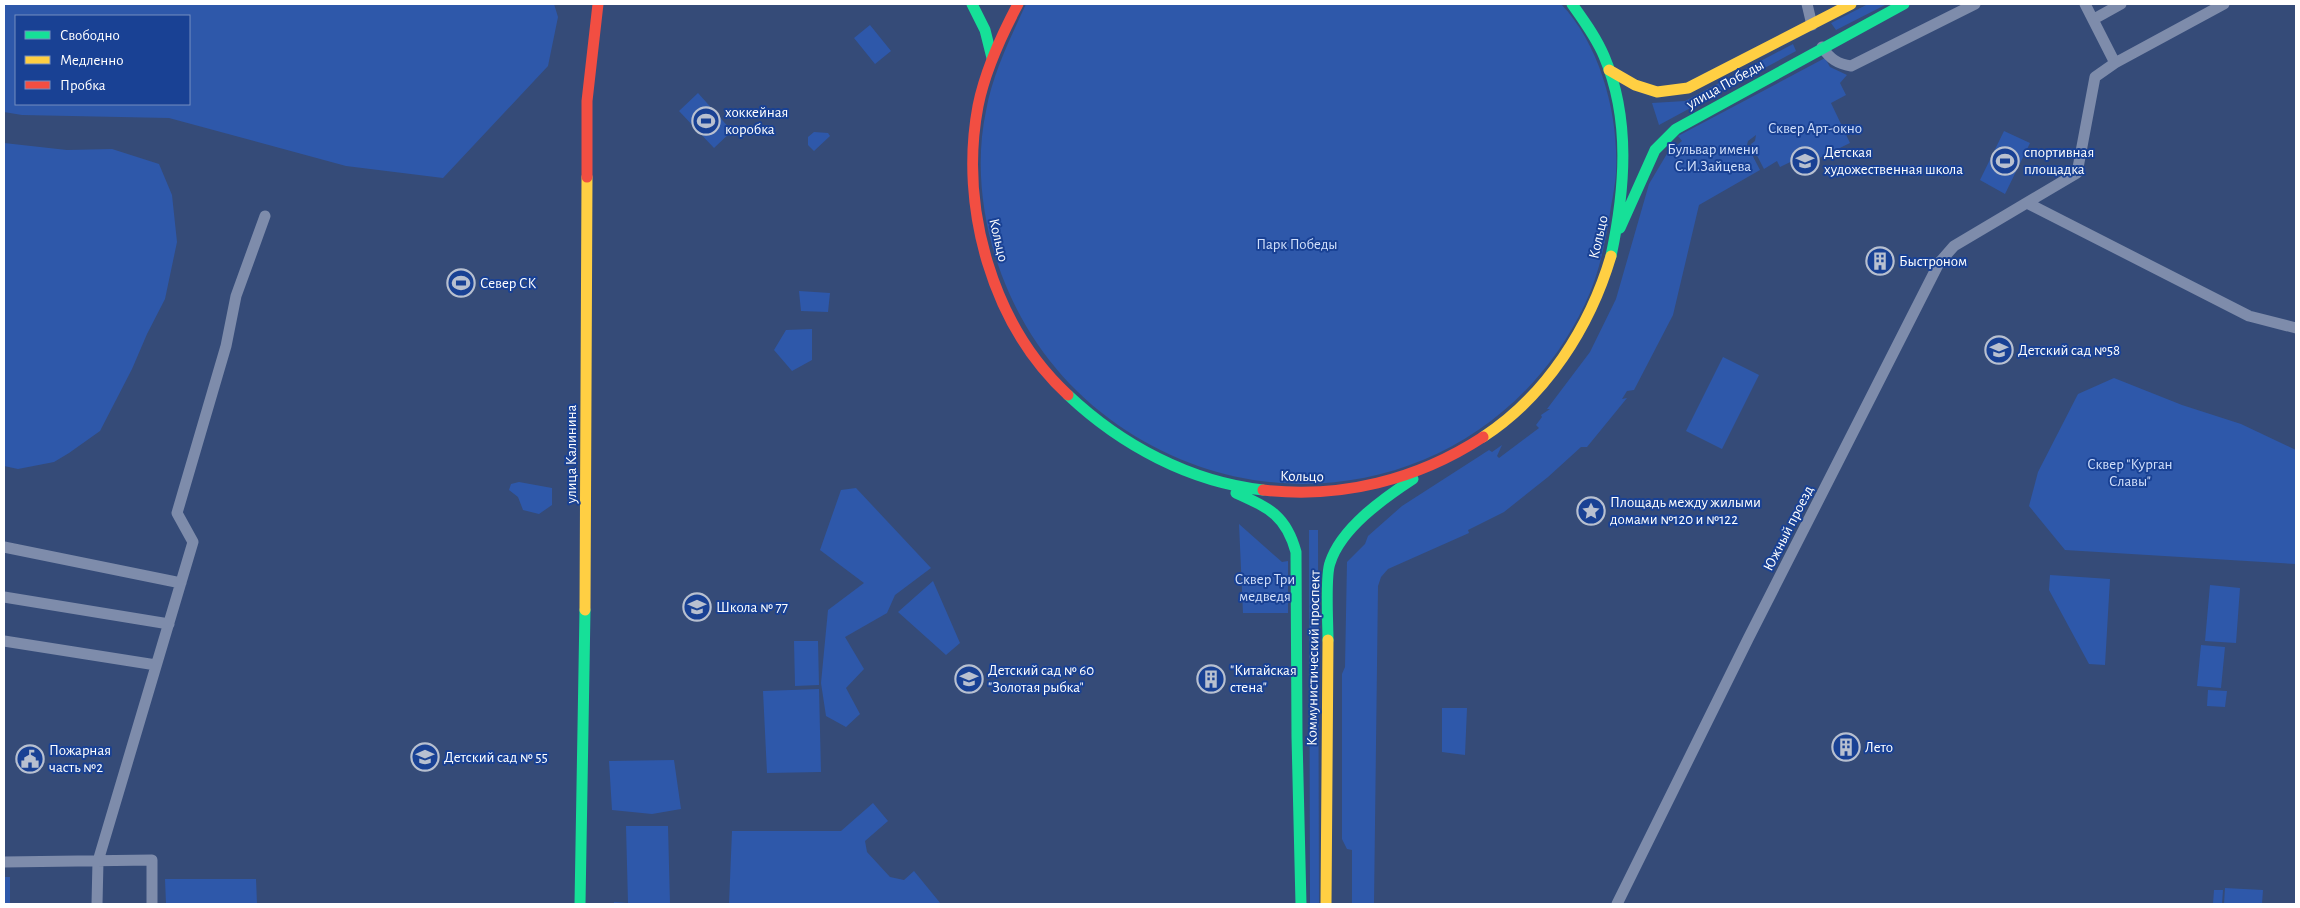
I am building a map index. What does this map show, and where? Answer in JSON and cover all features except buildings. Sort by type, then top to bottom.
[{"type":"main road","name":"улица Калинина","points":[[580,904],[585,660],[587,101],[598,4]]},
{"type":"main road","points":[[972,4],[980,15],[985,28],[992,58]]},
{"type":"main road","name":"Кольцо","points":[[1018,4],[992,58],[980,100],[975,124],[973,181],[984,248],[992,277],[1008,313],[1033,355],[1063,391],[1087,414],[1108,429],[1162,460],[1210,480],[1285,492],[1345,491],[1383,483],[1440,462],[1492,432],[1538,389],[1567,350],[1593,306],[1614,242],[1622,193],[1624,153],[1618,105],[1609,70],[1597,39],[1585,19],[1572,4]]},
{"type":"main road","name":"улица Победы","points":[[1614,242],[1654,150],[1676,129],[1817,36],[1851,4]]},
{"type":"main road","name":"улица Победы","points":[[1609,70],[1635,85],[1657,92],[1688,88],[1817,36],[1904,4]]},
{"type":"main road","name":"Коммунистический проспект","points":[[1326,904],[1329,564],[1338,548],[1368,514],[1387,497],[1440,462]]},
{"type":"main road","name":"Коммунистический проспект","points":[[1210,480],[1264,505],[1284,521],[1294,540],[1296,552],[1297,737],[1302,904]]},
{"type":"street","points":[[1806,4],[1817,36],[1827,55],[1839,64],[1851,66],[1975,4]]},
{"type":"street","points":[[2086,4],[2115,63]]},
{"type":"street","points":[[2094,19],[2121,4]]},
{"type":"street","name":"Южный проезд","points":[[1618,904],[1753,630],[1939,263],[1950,249],[2029,204],[2078,173],[2095,77],[2115,63],[2224,4]]},
{"type":"street","points":[[2029,204],[2249,316],[2296,328]]},
{"type":"street","points":[[97,904],[98,861],[193,542],[177,512],[226,346],[236,296],[265,216]]},
{"type":"street","points":[[4,547],[181,583]]},
{"type":"street","points":[[4,597],[169,624]]},
{"type":"street","points":[[4,641],[156,665]]},
{"type":"street","points":[[4,862],[152,860],[152,904]]},
{"type":"green space","points":[[4,4],[554,4],[558,17],[548,66],[443,178],[346,166],[169,118],[22,115],[4,112]]},
{"type":"green space","name":"Парк Победы","points":[[1026,4],[1561,4],[1587,40],[1597,61],[1605,83],[1610,106],[1616,151],[1615,179],[1605,241],[1597,273],[1585,304],[1548,364],[1501,413],[1446,449],[1386,473],[1321,483],[1255,480],[1190,463],[1127,431],[1108,418],[1074,388],[1059,372],[1032,336],[1020,316],[1001,274],[988,229],[981,182],[982,134],[989,97],[998,70]]},
{"type":"green space","points":[[1868,4],[1887,4],[1836,30],[1831,23]]},
{"type":"green space","points":[[870,25],[891,51],[875,64],[854,38]]},
{"type":"green space","points":[[1793,44],[1796,51],[1659,125],[1652,103],[1685,101]]},
{"type":"green space","name":"Бульвар имени С.И.Зайцева","points":[[1825,58],[1830,67],[1847,75],[1840,83],[1846,95],[1831,103],[1850,143],[1813,161],[1809,153],[1780,167],[1777,161],[1764,169],[1751,144],[1755,141],[1756,135],[1748,141],[1747,145],[1760,170],[1699,205],[1673,315],[1634,390],[1627,391],[1622,399],[1627,398],[1587,447],[1581,447],[1548,477],[1504,512],[1468,530],[1469,533],[1388,569],[1381,577],[1378,586],[1374,904],[1352,904],[1352,850],[1347,849],[1342,839],[1342,674],[1345,667],[1347,562],[1365,544],[1368,536],[1402,506],[1489,450],[1492,452],[1502,445],[1497,456],[1499,458],[1539,428],[1536,425],[1542,417],[1541,415],[1550,409],[1547,409],[1590,352],[1616,299],[1649,184],[1674,142],[1677,145],[1682,141],[1678,136]]},
{"type":"green space","name":"хоккейная коробка","points":[[698,93],[732,131],[714,148],[679,111]]},
{"type":"green space","name":"спортивная площадка","points":[[2004,131],[2030,143],[2005,194],[1980,180]]},
{"type":"green space","points":[[814,132],[828,133],[830,136],[814,151],[808,145],[808,137]]},
{"type":"green space","points":[[4,143],[67,150],[112,149],[159,164],[172,195],[177,242],[165,299],[100,431],[54,462],[18,469],[4,466]]},
{"type":"green space","points":[[799,291],[830,293],[828,312],[801,311]]},
{"type":"green space","points":[[812,329],[812,360],[792,371],[774,350],[786,330]]},
{"type":"green space","points":[[1723,357],[1759,375],[1722,449],[1686,431]]},
{"type":"green space","name":"Сквер \"Курган Славы\"","points":[[2114,378],[2182,405],[2241,424],[2296,450],[2296,564],[2065,550],[2029,506],[2038,472],[2078,394]]},
{"type":"green space","points":[[519,482],[552,488],[552,505],[539,514],[523,510],[518,497],[509,490],[511,484]]},
{"type":"green space","points":[[856,488],[931,568],[895,595],[887,613],[845,637],[864,669],[846,688],[860,714],[846,727],[826,716],[821,683],[828,610],[864,583],[820,550],[841,490]]},
{"type":"green space","name":"Сквер Три медведя","points":[[1239,524],[1282,562],[1288,561],[1288,613],[1243,613]]},
{"type":"green space","points":[[1309,530],[1318,530],[1319,904],[1310,904]]},
{"type":"green space","points":[[2050,575],[2110,579],[2105,665],[2089,664],[2049,590]]},
{"type":"green space","points":[[933,581],[960,643],[946,655],[898,612]]},
{"type":"green space","points":[[2210,585],[2240,588],[2236,643],[2205,641]]},
{"type":"green space","points":[[794,641],[818,641],[819,685],[795,686]]},
{"type":"green space","points":[[2201,645],[2225,647],[2221,688],[2197,686]]},
{"type":"green space","points":[[819,689],[821,772],[767,773],[763,691]]},
{"type":"green space","points":[[2208,690],[2227,691],[2225,707],[2207,706]]},
{"type":"green space","points":[[1442,708],[1467,708],[1465,755],[1442,752]]},
{"type":"green space","points":[[674,760],[681,809],[652,814],[612,810],[609,761]]},
{"type":"green space","points":[[873,803],[888,821],[865,841],[867,852],[890,877],[904,880],[914,871],[941,904],[729,904],[732,831],[841,831]]},
{"type":"green space","points":[[626,826],[668,826],[670,904],[614,904],[614,902],[628,903]]},
{"type":"green space","points":[[4,877],[10,877],[10,904],[4,904]]},
{"type":"green space","points":[[165,879],[256,879],[257,904],[166,904]]},
{"type":"green space","points":[[2225,888],[2263,890],[2262,904],[2224,904]]},
{"type":"green space","points":[[2214,890],[2223,890],[2222,904],[2213,904]]},
{"type":"traffic: fast","points":[[972,4],[985,30],[992,58]]},
{"type":"traffic: fast","points":[[1572,4],[1590,29],[1604,56],[1613,80],[1622,130],[1623,155],[1620,206],[1611,256]]},
{"type":"traffic: fast","points":[[1620,228],[1655,150],[1676,129],[1904,4]]},
{"type":"traffic: fast","points":[[1068,395],[1111,430],[1158,458],[1183,470],[1209,479],[1263,490]]},
{"type":"traffic: fast","points":[[1328,640],[1328,569],[1336,550],[1353,526],[1389,495],[1413,479]]},
{"type":"traffic: fast","points":[[1236,493],[1258,503],[1275,514],[1287,529],[1296,552],[1297,737],[1301,904]]},
{"type":"traffic: fast","points":[[580,904],[585,610]]},
{"type":"traffic: slow","points":[[1609,70],[1635,85],[1657,92],[1688,88],[1851,4]]},
{"type":"traffic: slow","points":[[585,610],[587,177]]},
{"type":"traffic: slow","points":[[1483,437],[1527,401],[1563,358],[1591,308],[1611,256]]},
{"type":"traffic: slow","points":[[1326,904],[1328,640]]},
{"type":"traffic: jam","points":[[587,177],[587,101],[598,4]]},
{"type":"traffic: jam","points":[[1018,4],[994,54],[981,93],[973,145],[973,184],[978,223],[987,262],[1001,299],[1019,335],[1042,367],[1068,395]]},
{"type":"traffic: jam","points":[[1263,490],[1321,492],[1377,483],[1432,465],[1483,437]]},
{"type":"place","name":"хоккейная коробка","points":[[706,121]]},
{"type":"place","name":"Детская художественная школа","points":[[1805,161]]},
{"type":"place","name":"спортивная площадка","points":[[2005,161]]},
{"type":"place","name":"Быстроном","points":[[1880,261]]},
{"type":"place","name":"Север СК","points":[[461,283]]},
{"type":"place","name":"Детский сад №58","points":[[1999,350]]},
{"type":"place","name":"Площадь между жилыми домами №120 и №122","points":[[1591,511]]},
{"type":"place","name":"Школа № 77","points":[[697,607]]},
{"type":"place","name":"Детский сад № 60 \"Золотая рыбка\"","points":[[969,679]]},
{"type":"place","name":"\"Китайская стена\"","points":[[1211,679]]},
{"type":"place","name":"Лето","points":[[1846,747]]},
{"type":"place","name":"Детский сад № 55","points":[[425,757]]},
{"type":"place","name":"Пожарная часть №2","points":[[30,759]]},
{"type":"park label","name":"Сквер Арт-окно","points":[[1815,128]]}]
